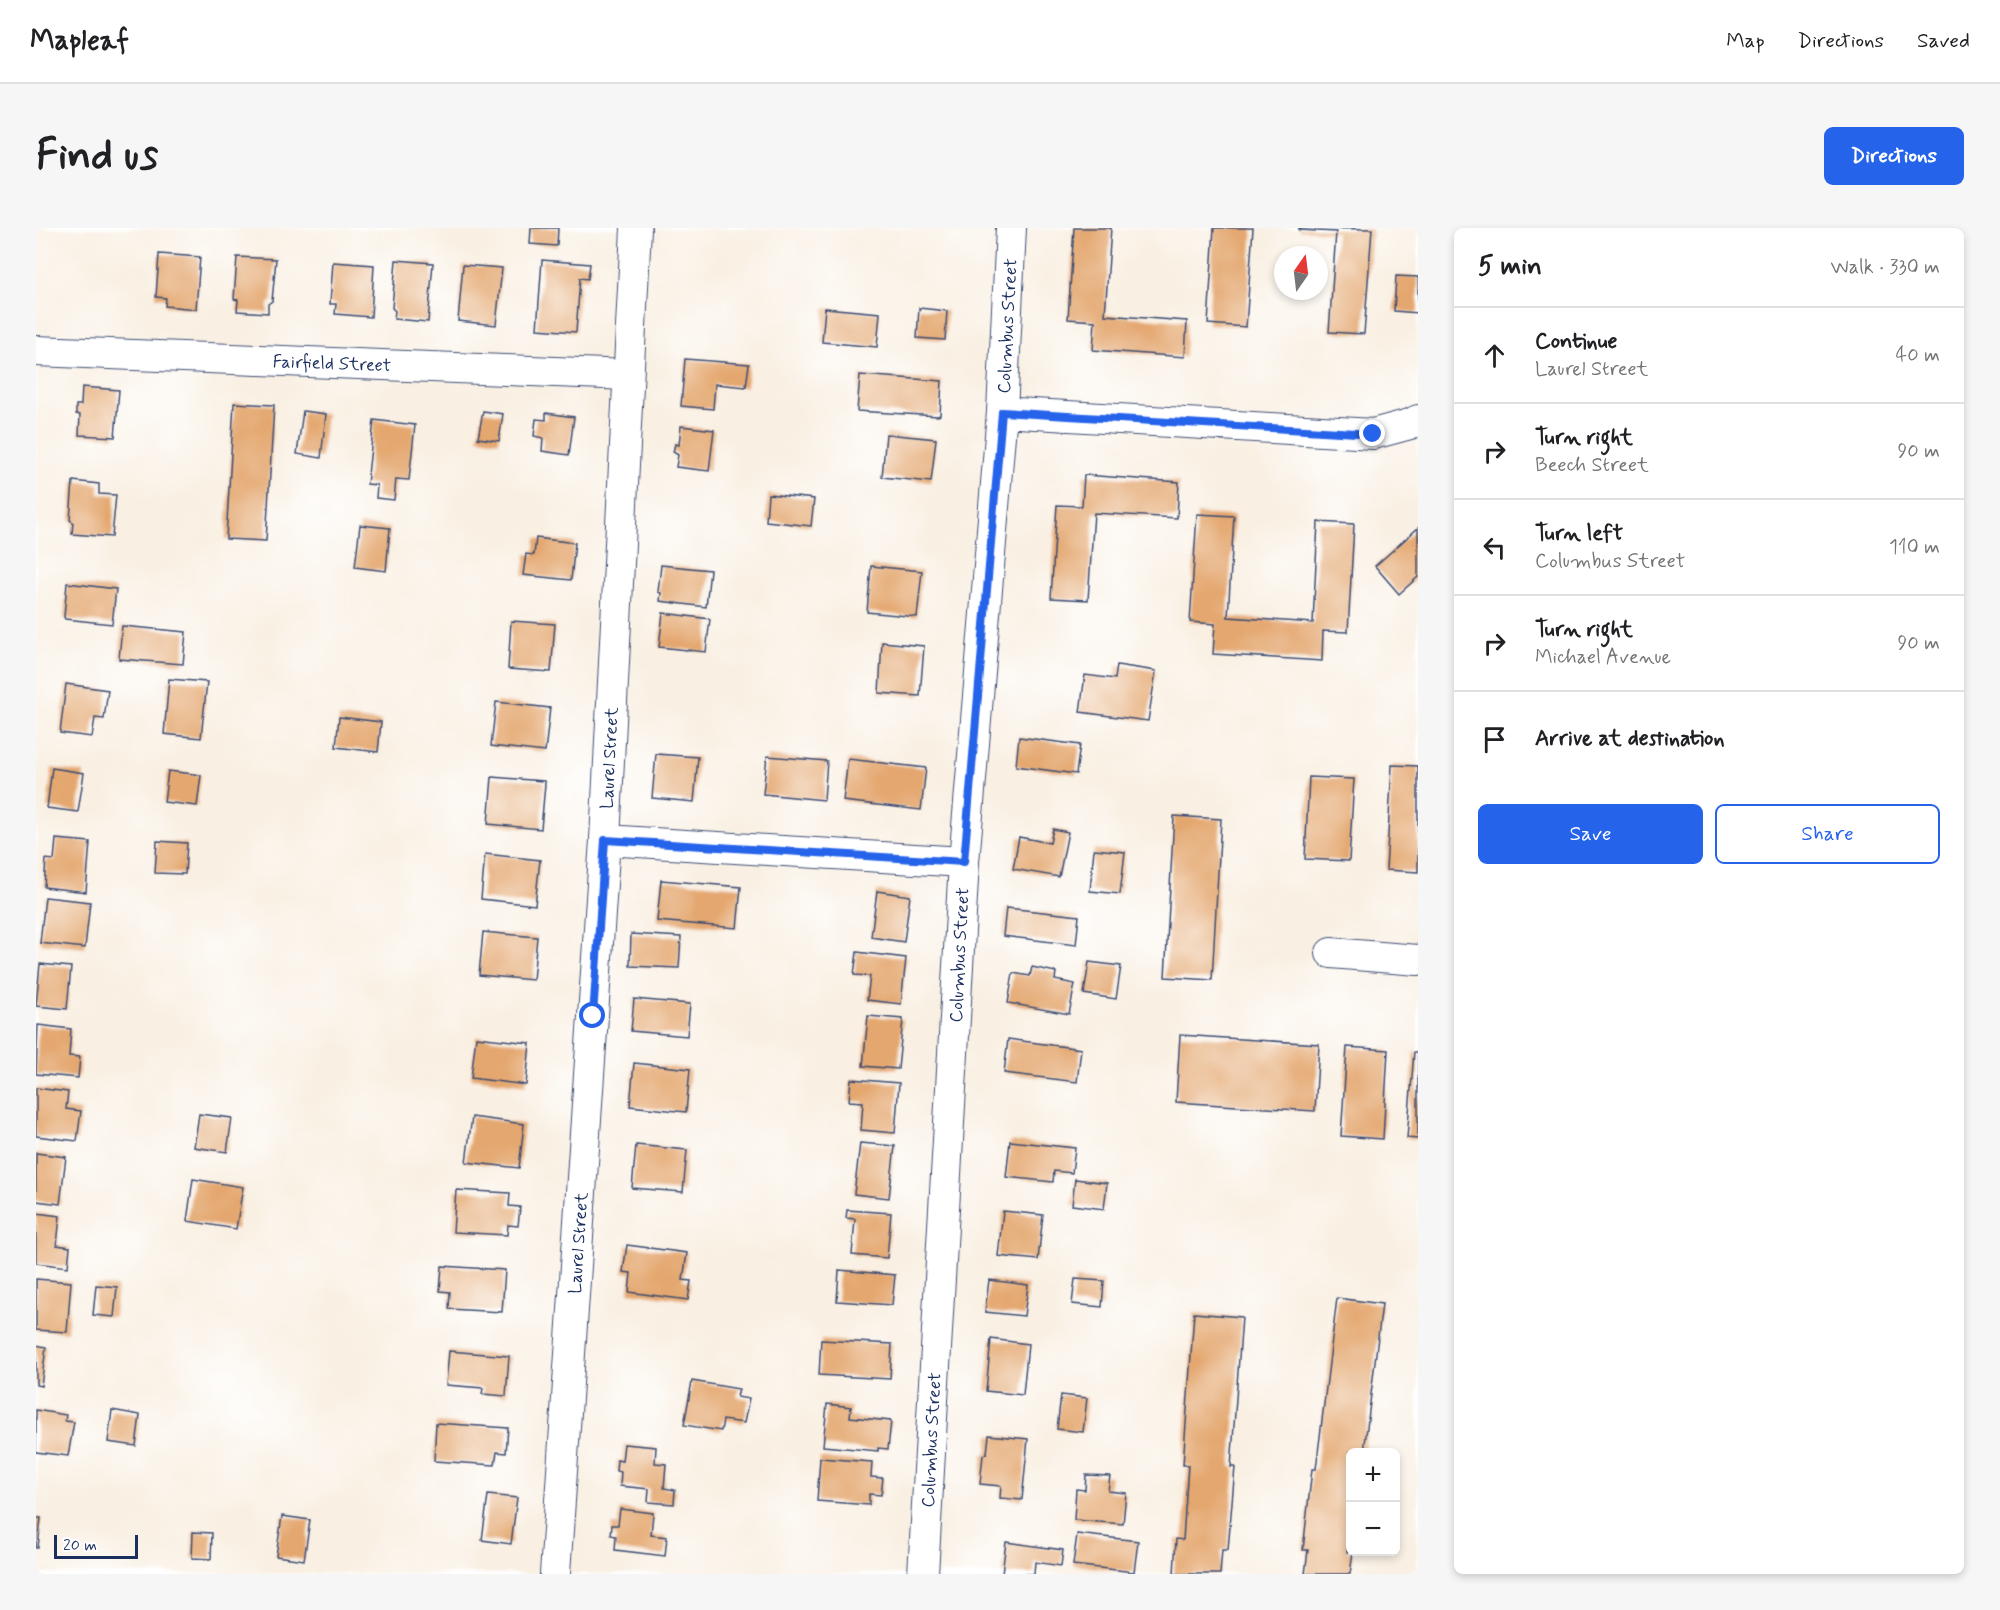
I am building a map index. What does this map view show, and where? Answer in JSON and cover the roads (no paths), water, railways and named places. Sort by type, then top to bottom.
[{"type":"street","name":"Laurel Street","points":[[555,1574],[605,840],[636,228]]},
{"type":"street","name":"Columbus Street","points":[[923,1574],[964,862],[1002,412],[1011,228]]},
{"type":"street","name":"Fairfield Street","points":[[36,351],[628,375]]},
{"type":"street","points":[[1002,412],[1373,434],[1418,420]]},
{"type":"street","points":[[605,840],[964,862]]},
{"type":"street","points":[[1331,953],[1418,960]]}]
